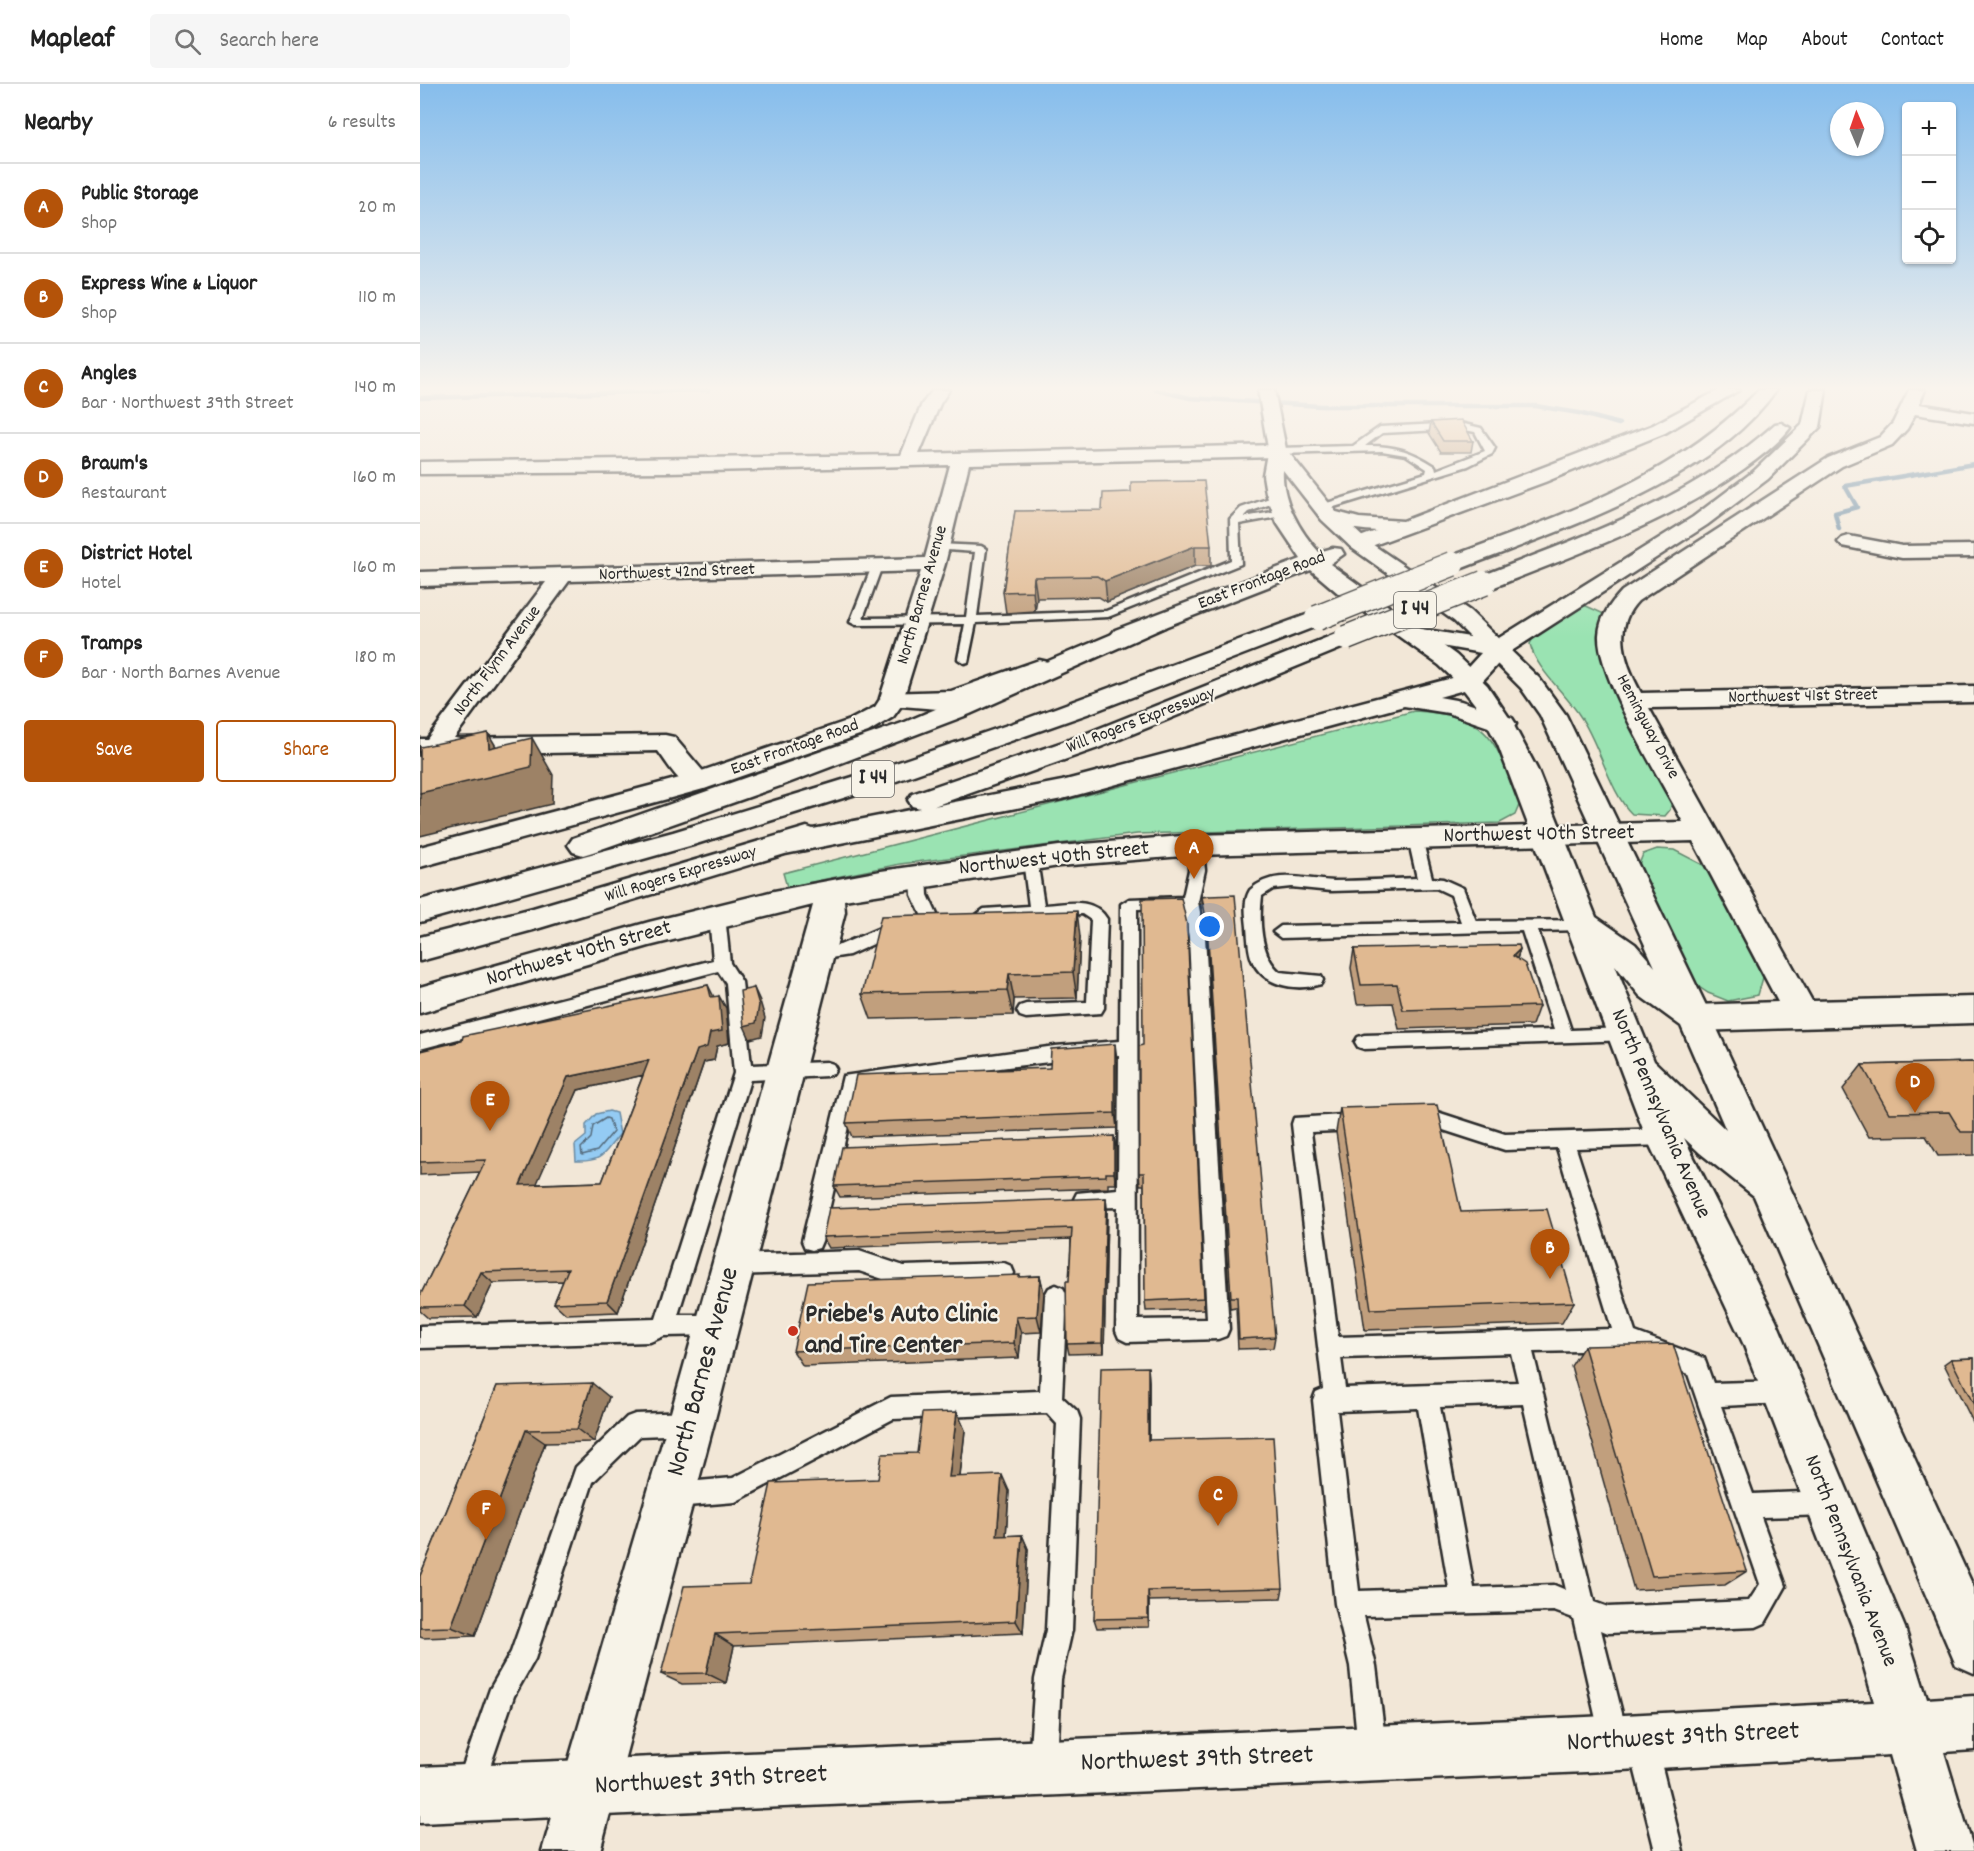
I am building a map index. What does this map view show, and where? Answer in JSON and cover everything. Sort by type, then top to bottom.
[{"type":"main road","name":"North Barnes Avenue","points":[[893,698],[936,555],[957,472]]},
{"type":"main road","name":"North Pennsylvania Avenue","points":[[1274,472],[1281,506],[1297,540],[1315,560],[1343,585],[1414,634],[1469,681],[1503,724],[1523,770],[1665,1137],[1761,1335],[1879,1628],[1911,1727],[1946,1851]]},
{"type":"main road","name":"North Pennsylvania Avenue","points":[[1295,472],[1325,512],[1359,544],[1462,616],[1498,649],[1530,683],[1553,715],[1695,1018],[1974,1647]]},
{"type":"main road","name":"East Frontage Road","points":[[420,857],[698,782],[860,726],[884,712],[893,698],[938,701],[956,699],[1276,574],[1546,472]]},
{"type":"main road","name":"Will Rogers Expressway","points":[[420,911],[743,821],[941,757],[1160,678],[1317,618],[1592,509],[1665,472]]},
{"type":"main road","name":"Will Rogers Expressway","points":[[420,949],[533,919],[786,844],[1089,742],[1610,531],[1693,492],[1723,472]]},
{"type":"main road","points":[[786,844],[1062,790],[1469,681],[1498,649],[1700,521],[1765,472]]},
{"type":"main road","name":"Hemingway Drive","points":[[1802,1015],[1632,700],[1611,654],[1611,633],[1620,605],[1648,584],[1819,472]]},
{"type":"main road","points":[[1325,512],[1376,526],[1413,524]]},
{"type":"main road","points":[[1276,574],[1297,540]]},
{"type":"main road","points":[[1849,542],[1902,552],[1974,551]]},
{"type":"main road","name":"Northwest 42nd Street","points":[[420,579],[561,577],[877,566],[936,555]]},
{"type":"main road","points":[[1315,560],[1341,561],[1394,570]]},
{"type":"main road","name":"North Flynn Avenue","points":[[432,750],[561,577]]},
{"type":"main road","points":[[420,901],[797,772],[963,707],[1157,622]]},
{"type":"main road","points":[[1414,634],[1498,649]]},
{"type":"main road","name":"Northwest 41st Street","points":[[1632,700],[1974,694]]},
{"type":"main road","points":[[1397,700],[1452,706],[1503,724]]},
{"type":"main road","points":[[432,750],[665,743],[698,782]]},
{"type":"main road","name":"Northwest 40th Street","points":[[420,1000],[717,916],[828,891],[1030,860],[1195,845],[1704,831]]},
{"type":"main road","name":"North Barnes Avenue","points":[[571,1851],[734,1265],[807,1070],[818,954],[829,912],[828,891]]},
{"type":"main road","points":[[1583,924],[1623,952],[1652,987],[1695,1018],[1974,1010]]},
{"type":"main road","points":[[1631,1050],[1713,1142],[1769,1186]]},
{"type":"main road","name":"Northwest 39th Street","points":[[444,1794],[1043,1766],[1373,1754],[1974,1723]]},
{"type":"lane","points":[[1325,512],[1439,472]]},
{"type":"lane","points":[[877,566],[856,622],[916,622],[1108,614],[1237,562],[1234,521],[1245,510],[1281,506]]},
{"type":"lane","points":[[936,555],[981,549],[964,659]]},
{"type":"lane","points":[[1414,838],[1426,884]]},
{"type":"lane","points":[[1190,902],[1129,904],[1127,1331],[1218,1329],[1197,938],[1190,902],[1191,888],[1197,870],[1195,845]]},
{"type":"lane","points":[[1030,860],[1037,910]]},
{"type":"lane","points":[[818,954],[843,951],[903,925],[938,920],[920,895],[919,876]]},
{"type":"lane","points":[[1315,980],[1290,981],[1272,975],[1259,960],[1253,900],[1255,894],[1266,888],[1276,893],[1317,892],[1331,886],[1448,885],[1458,892],[1471,928]]},
{"type":"lane","points":[[967,917],[1083,908],[1093,912],[1099,919],[1095,1008],[1026,1011]]},
{"type":"lane","points":[[664,1326],[743,1072],[734,982],[722,964],[717,916]]},
{"type":"lane","points":[[1281,932],[1583,924]]},
{"type":"lane","points":[[1528,926],[1565,1036]]},
{"type":"lane","points":[[420,1042],[722,964]]},
{"type":"lane","points":[[1526,975],[1544,974]]},
{"type":"lane","points":[[1364,1042],[1565,1036],[1631,1050]]},
{"type":"lane","points":[[812,1241],[849,1081],[1027,1059],[1055,1053],[1128,1047]]},
{"type":"lane","points":[[743,1072],[807,1070]]},
{"type":"lane","points":[[1401,1120],[1434,1119],[1505,1142],[1665,1137]]},
{"type":"lane","points":[[1335,1399],[1301,1124],[1378,1121]]},
{"type":"lane","points":[[1104,1139],[1128,1138]]},
{"type":"lane","points":[[1564,1140],[1626,1339]]},
{"type":"lane","points":[[834,1149],[857,1148]]},
{"type":"lane","points":[[1068,1200],[1128,1198]]},
{"type":"lane","points":[[819,1209],[843,1208]]},
{"type":"lane","points":[[734,1265],[859,1260],[904,1276],[1005,1273]]},
{"type":"lane","points":[[1051,1402],[1056,1295]]},
{"type":"lane","points":[[420,1337],[650,1331],[664,1326],[718,1325]]},
{"type":"lane","points":[[1329,1348],[1626,1339],[1696,1366],[1773,1586],[1756,1614],[1608,1620],[1554,1598],[1348,1604]]},
{"type":"lane","points":[[1520,1343],[1582,1609],[1669,1851]]},
{"type":"lane","points":[[1707,1395],[1784,1392]]},
{"type":"lane","points":[[1373,1754],[1363,1666],[1348,1604],[1324,1400],[1531,1393]]},
{"type":"lane","points":[[1427,1396],[1464,1600]]},
{"type":"lane","points":[[671,1495],[735,1490],[891,1408],[1051,1402],[1069,1419],[1059,1630],[1048,1679],[1043,1766]]},
{"type":"lane","points":[[444,1794],[522,1659],[584,1475],[634,1425],[691,1423]]},
{"type":"lane","points":[[1746,1506],[1829,1503]]},
{"type":"green space","points":[[1584,605],[1604,614],[1598,633],[1599,648],[1606,673],[1672,800],[1670,810],[1665,816],[1632,814],[1624,805],[1587,727],[1574,707],[1538,663],[1533,653],[1530,644],[1536,632]]},
{"type":"green space","points":[[1414,711],[1440,713],[1460,718],[1475,725],[1486,734],[1503,762],[1520,803],[1515,815],[1500,823],[1137,834],[900,864],[787,887],[783,873]]},
{"type":"green space","points":[[1657,849],[1674,850],[1707,867],[1764,974],[1758,995],[1728,1001],[1708,993],[1690,981],[1638,867],[1643,854]]},
{"type":"water","points":[[609,1111],[616,1113],[620,1134],[603,1155],[593,1160],[576,1161],[575,1145],[586,1136],[586,1125],[596,1114]]},
{"type":"building","points":[[1204,481],[1211,546],[1195,546],[1105,581],[1097,576],[1034,577],[1033,591],[1003,592],[1015,511],[1102,510],[1103,493],[1131,492],[1131,482]]},
{"type":"building","points":[[488,733],[489,748],[532,738],[531,767],[420,793],[420,747]]},
{"type":"building","points":[[1235,895],[1275,1337],[1239,1339],[1237,1297],[1231,1297],[1207,924],[1202,897]]},
{"type":"building","points":[[1181,898],[1187,924],[1204,1298],[1145,1301],[1144,1173],[1139,1173],[1139,1046],[1143,1045],[1142,899]]},
{"type":"building","points":[[1077,911],[1073,972],[1009,974],[1007,990],[862,994],[881,916]]},
{"type":"building","points":[[1519,945],[1520,949],[1513,956],[1525,964],[1539,1006],[1403,1010],[1397,984],[1361,985],[1354,949]]},
{"type":"building","points":[[708,985],[711,997],[719,996],[722,1031],[710,1033],[707,1047],[697,1050],[607,1301],[554,1303],[568,1269],[481,1272],[465,1306],[420,1307],[420,1296],[486,1160],[420,1162],[420,1051],[462,1041],[463,1036]],"holes":[[[649,1060],[602,1182],[520,1185],[568,1077]]]},
{"type":"building","points":[[754,988],[759,1005],[756,1023],[744,1026],[740,991]]},
{"type":"building","points":[[1115,1044],[1115,1113],[846,1123],[856,1075],[1050,1068],[1051,1049]]},
{"type":"building","points":[[1974,1062],[1974,1132],[1961,1132],[1949,1112],[1889,1113],[1862,1065]]},
{"type":"building","points":[[1437,1105],[1461,1212],[1547,1209],[1574,1302],[1371,1309],[1340,1108]]},
{"type":"building","points":[[1114,1136],[1114,1173],[1106,1173],[1106,1176],[834,1186],[842,1147]]},
{"type":"building","points":[[1106,1198],[1102,1343],[1067,1344],[1066,1281],[1069,1281],[1072,1228],[823,1237],[829,1208]]},
{"type":"building","points":[[1020,1275],[1019,1277],[1040,1276],[1037,1316],[1016,1317],[1014,1343],[793,1351],[808,1282]]},
{"type":"building","points":[[1673,1344],[1747,1571],[1652,1576],[1584,1346]]},
{"type":"building","points":[[1974,1358],[1974,1405],[1951,1359]]},
{"type":"building","points":[[1148,1367],[1148,1440],[1273,1437],[1283,1588],[1148,1591],[1148,1618],[1094,1619],[1101,1368]]},
{"type":"building","points":[[592,1383],[577,1429],[526,1430],[451,1627],[420,1628],[420,1576],[497,1386]]},
{"type":"building","points":[[957,1412],[949,1477],[1002,1475],[997,1536],[1022,1535],[1016,1621],[715,1634],[706,1673],[661,1674],[684,1586],[749,1584],[771,1483],[878,1479],[882,1454],[917,1453],[922,1413]]},
{"type":"waterway","points":[[1839,529],[1835,513],[1857,507],[1845,486],[1924,472]]},
{"type":"place","name":"Public Storage","points":[[1194,879]]},
{"type":"place","name":"Braum's","points":[[1915,1113]]},
{"type":"place","name":"District Hotel","points":[[490,1131]]},
{"type":"place","name":"Express Wine & Liquor","points":[[1550,1279]]},
{"type":"place","name":"Priebe's Auto Clinic and Tire Center","points":[[793,1331]]},
{"type":"place","name":"Angles","points":[[1218,1526]]},
{"type":"place","name":"Tramps","points":[[486,1540]]}]
